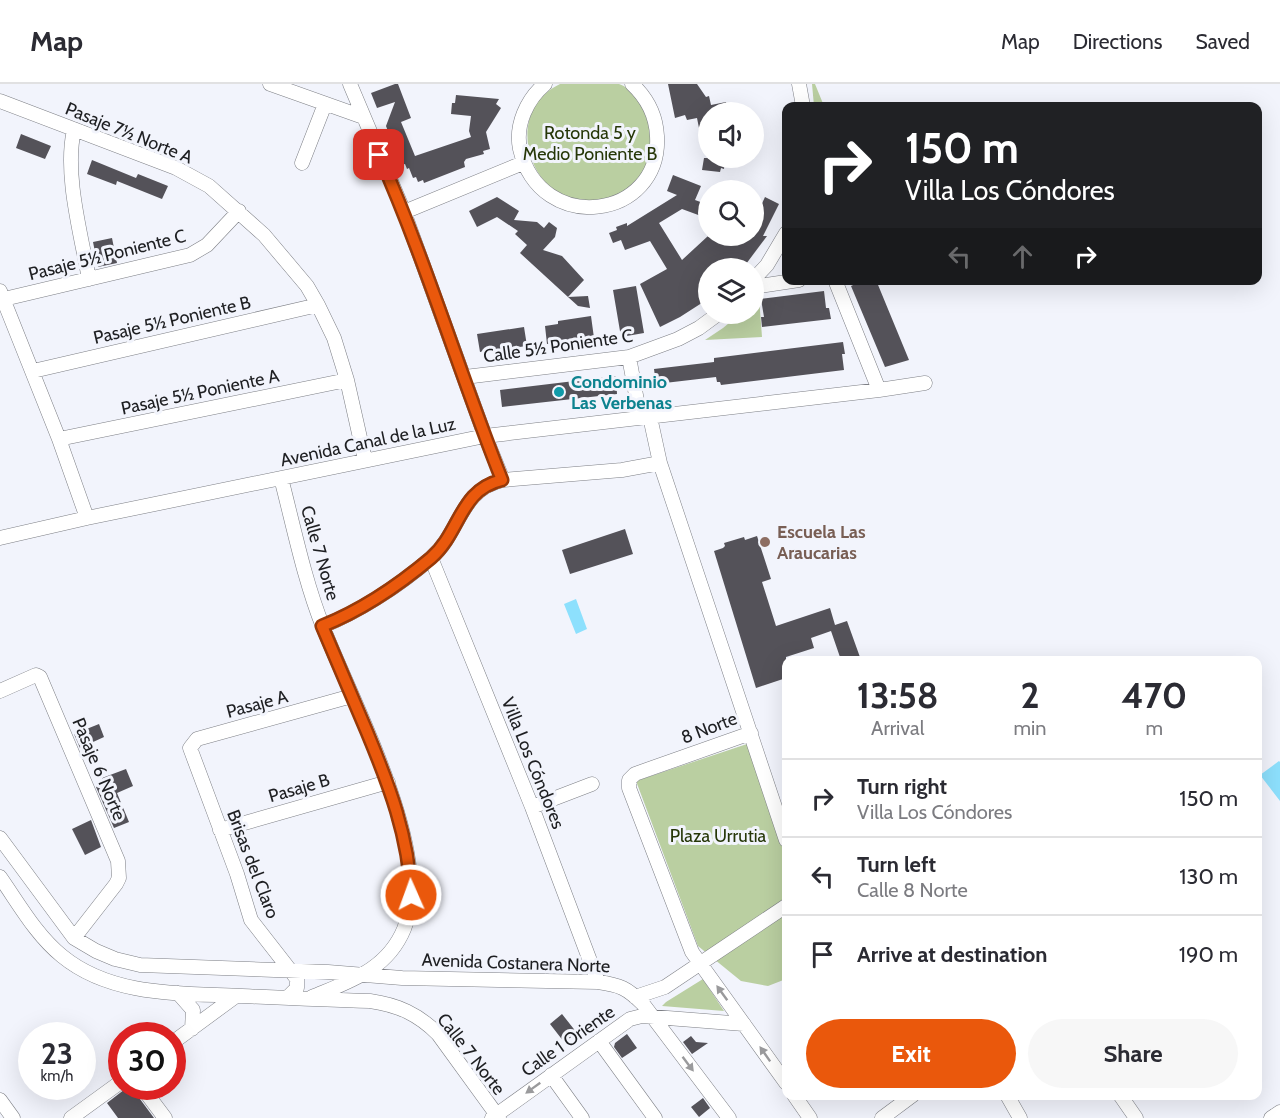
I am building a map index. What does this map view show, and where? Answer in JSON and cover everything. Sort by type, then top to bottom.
[{"type":"street","points":[[270,84],[363,117]]},
{"type":"street","points":[[350,84],[404,212],[502,480]]},
{"type":"street","points":[[545,84],[526,106],[520,124],[519,144],[523,163],[535,183],[553,198],[574,207],[598,208],[620,201],[638,188],[651,169],[658,147],[657,124],[648,102],[632,84]]},
{"type":"street","points":[[799,84],[802,102]]},
{"type":"street","name":"Pasaje 7½ Norte A","points":[[0,101],[176,168],[209,186],[239,211],[288,261],[318,305],[334,338],[347,380],[365,460]]},
{"type":"street","points":[[302,163],[325,105]]},
{"type":"street","points":[[74,130],[70,145],[69,166],[89,279]]},
{"type":"street","points":[[404,212],[523,163]]},
{"type":"street","name":"Pasaje 5½ Poniente C","points":[[2,295],[89,279],[190,255],[207,245],[239,211]]},
{"type":"street","points":[[764,268],[782,239]]},
{"type":"street","points":[[764,285],[782,283]]},
{"type":"street","points":[[837,285],[879,390]]},
{"type":"street","points":[[2,295],[59,439],[87,518]]},
{"type":"street","name":"Pasaje 5½ Poniente B","points":[[33,371],[318,305]]},
{"type":"street","name":"Calle 5½ Poniente C","points":[[465,377],[629,357],[678,339],[704,324]]},
{"type":"street","name":"8 Norte","points":[[629,357],[645,417],[751,733],[635,774],[629,780],[629,788],[692,952],[782,1077]]},
{"type":"street","name":"Pasaje 5½ Poniente A","points":[[59,439],[347,380]]},
{"type":"street","name":"Avenida Canal de la Luz","points":[[0,538],[485,436],[925,383]]},
{"type":"street","points":[[322,626],[358,610],[431,558],[444,544],[478,489],[491,482],[622,470],[660,463]]},
{"type":"street","name":"Calle 7 Norte","points":[[281,478],[322,626],[388,782],[405,840],[410,869],[411,895],[408,917],[398,940],[389,953],[364,975]]},
{"type":"street","name":"Villa Los Cóndores","points":[[431,558],[532,807],[598,982]]},
{"type":"street","name":"Pasaje 6 Norte","points":[[0,691],[39,676],[118,861],[119,878],[74,938]]},
{"type":"street","name":"Pasaje A","points":[[195,762],[190,748],[197,740],[352,696]]},
{"type":"street","points":[[751,733],[782,828]]},
{"type":"street","name":"Brisas del Claro","points":[[195,762],[245,897],[251,920],[292,970]]},
{"type":"street","name":"Pasaje B","points":[[220,830],[388,782]]},
{"type":"street","points":[[532,807],[592,784]]},
{"type":"street","name":"Avenida Costanera Norte","points":[[0,838],[74,938],[115,959],[140,965],[598,982],[622,987],[635,997],[653,1017],[729,1118]]},
{"type":"street","name":"Avenida Costanera Norte","points":[[0,877],[45,940],[73,965],[116,984],[178,993],[370,1001],[394,1006],[413,1014]]},
{"type":"street","points":[[635,997],[665,987],[782,909]]},
{"type":"street","points":[[286,998],[294,993],[298,984],[292,970]]},
{"type":"street","points":[[364,975],[365,989],[370,1001]]},
{"type":"street","name":"Avenida Costanera Norte","points":[[309,999],[364,975]]},
{"type":"street","points":[[178,993],[193,1010],[192,1029]]},
{"type":"street","points":[[186,1033],[236,996]]},
{"type":"street","name":"Calle 7 Norte","points":[[413,1014],[438,1034],[496,1117]]},
{"type":"street","name":"Calle 1 Oriente","points":[[496,1117],[630,1019],[642,1016],[744,1024]]},
{"type":"street","points":[[599,1041],[655,1118]]},
{"type":"street","points":[[551,1075],[582,1118]]},
{"type":"street","points":[[71,1118],[108,1091]]},
{"type":"street","points":[[0,1100],[13,1118]]},
{"type":"street","points":[[152,1100],[165,1118]]},
{"type":"street","points":[[797,1100],[810,1118]]},
{"type":"street","points":[[882,1118],[906,1100]]},
{"type":"street","points":[[1010,1100],[1020,1118]]},
{"type":"street","points":[[1123,1100],[1136,1118]]},
{"type":"street","points":[[1271,1118],[1280,1112]]},
{"type":"green space","name":"Rotonda 5 y Medio Poniente B","points":[[560,84],[619,84],[637,98],[646,111],[652,129],[647,167],[637,182],[627,191],[606,200],[581,202],[560,195],[544,180],[532,161],[528,140],[530,118],[540,99]]},
{"type":"green space","points":[[812,84],[815,84],[822,102],[814,102]]},
{"type":"green space","points":[[728,324],[761,324],[762,337],[705,340]]},
{"type":"green space","name":"Plaza Urrutia","points":[[747,744],[782,845],[782,981],[768,986],[741,981],[698,946],[636,781]]},
{"type":"green space","points":[[703,979],[724,1011],[662,1006],[666,1002]]},
{"type":"water","points":[[576,599],[587,629],[576,634],[564,604]]},
{"type":"water","points":[[1280,762],[1280,801],[1262,778],[1262,774]]},
{"type":"building","points":[[398,84],[411,118],[401,122],[415,156],[471,137],[469,131],[471,116],[451,114],[452,103],[455,103],[456,95],[499,99],[496,104],[501,108],[486,132],[490,149],[483,151],[484,154],[466,159],[465,167],[424,183],[423,180],[418,182],[405,164],[401,165],[386,126],[395,102],[377,108],[371,93]]},
{"type":"building","points":[[668,84],[697,84],[706,97],[709,96],[710,102],[698,102],[698,123],[697,118],[687,120],[685,115],[675,118]]},
{"type":"building","points":[[21,134],[51,146],[45,159],[16,148]]},
{"type":"building","points":[[92,160],[136,178],[138,174],[168,186],[162,199],[117,181],[116,185],[87,174]]},
{"type":"building","points":[[702,168],[721,168],[720,172],[702,170]]},
{"type":"building","points":[[673,175],[698,185],[695,200],[698,201],[698,215],[682,209],[659,223],[682,260],[698,245],[760,246],[750,258],[698,258],[698,305],[660,327],[640,284],[667,269],[650,241],[625,250],[621,240],[613,243],[609,233],[617,230],[616,227],[627,223],[627,226],[677,195],[667,191]]},
{"type":"building","points":[[497,197],[519,211],[514,220],[537,222],[544,228],[549,222],[557,228],[555,237],[543,250],[562,256],[584,280],[568,297],[520,253],[527,245],[515,234],[518,231],[497,217],[477,227],[469,211]]},
{"type":"building","points":[[765,197],[779,204],[764,234]]},
{"type":"building","points":[[112,238],[117,263],[98,267],[93,242]]},
{"type":"building","points":[[878,285],[909,360],[885,367],[851,286]]},
{"type":"building","points":[[636,286],[644,333],[621,337],[613,290]]},
{"type":"building","points":[[824,291],[826,308],[829,308],[831,319],[762,327],[764,299]]},
{"type":"building","points":[[588,296],[590,308],[578,306],[568,297]]},
{"type":"building","points":[[591,316],[594,338],[547,344],[545,326],[558,324],[558,321]]},
{"type":"building","points":[[524,327],[527,346],[480,352],[477,334]]},
{"type":"building","points":[[843,342],[844,370],[721,385],[717,382],[716,377],[656,384],[654,369],[714,362],[714,358]]},
{"type":"building","name":"Condominio Las Verbenas","points":[[616,376],[617,394],[502,407],[500,390]]},
{"type":"building","points":[[625,529],[633,554],[570,574],[562,550]]},
{"type":"building","points":[[757,536],[771,579],[762,582],[776,626],[830,608],[835,625],[847,621],[860,656],[840,656],[831,631],[811,638],[814,648],[782,656],[782,679],[756,688],[714,551],[723,548],[724,543],[744,537],[745,540]]},
{"type":"building","points":[[99,724],[104,737],[80,748],[74,734]]},
{"type":"building","points":[[126,769],[133,786],[117,793],[129,822],[114,828],[96,787],[104,784],[102,778]]},
{"type":"building","points":[[91,820],[101,847],[85,855],[72,829]]},
{"type":"building","points":[[562,1014],[577,1033],[564,1042],[550,1024]]},
{"type":"building","points":[[627,1034],[637,1048],[622,1058],[614,1047],[615,1043]]},
{"type":"building","points":[[691,1036],[696,1042],[708,1043],[692,1054],[683,1042]]},
{"type":"building","points":[[703,1098],[710,1108],[699,1117],[691,1107]]},
{"type":"building","points":[[111,1100],[141,1100],[154,1118],[118,1118],[107,1103]]},
{"type":"place","name":"Condominio Las Verbenas","points":[[559,392]]},
{"type":"place","name":"Escuela Las Araucarias","points":[[765,542]]},
{"type":"route","points":[[379,155],[404,212],[502,480],[491,482],[478,489],[444,544],[431,558],[358,610],[322,626],[388,782],[405,840],[410,869],[411,895]]}]
